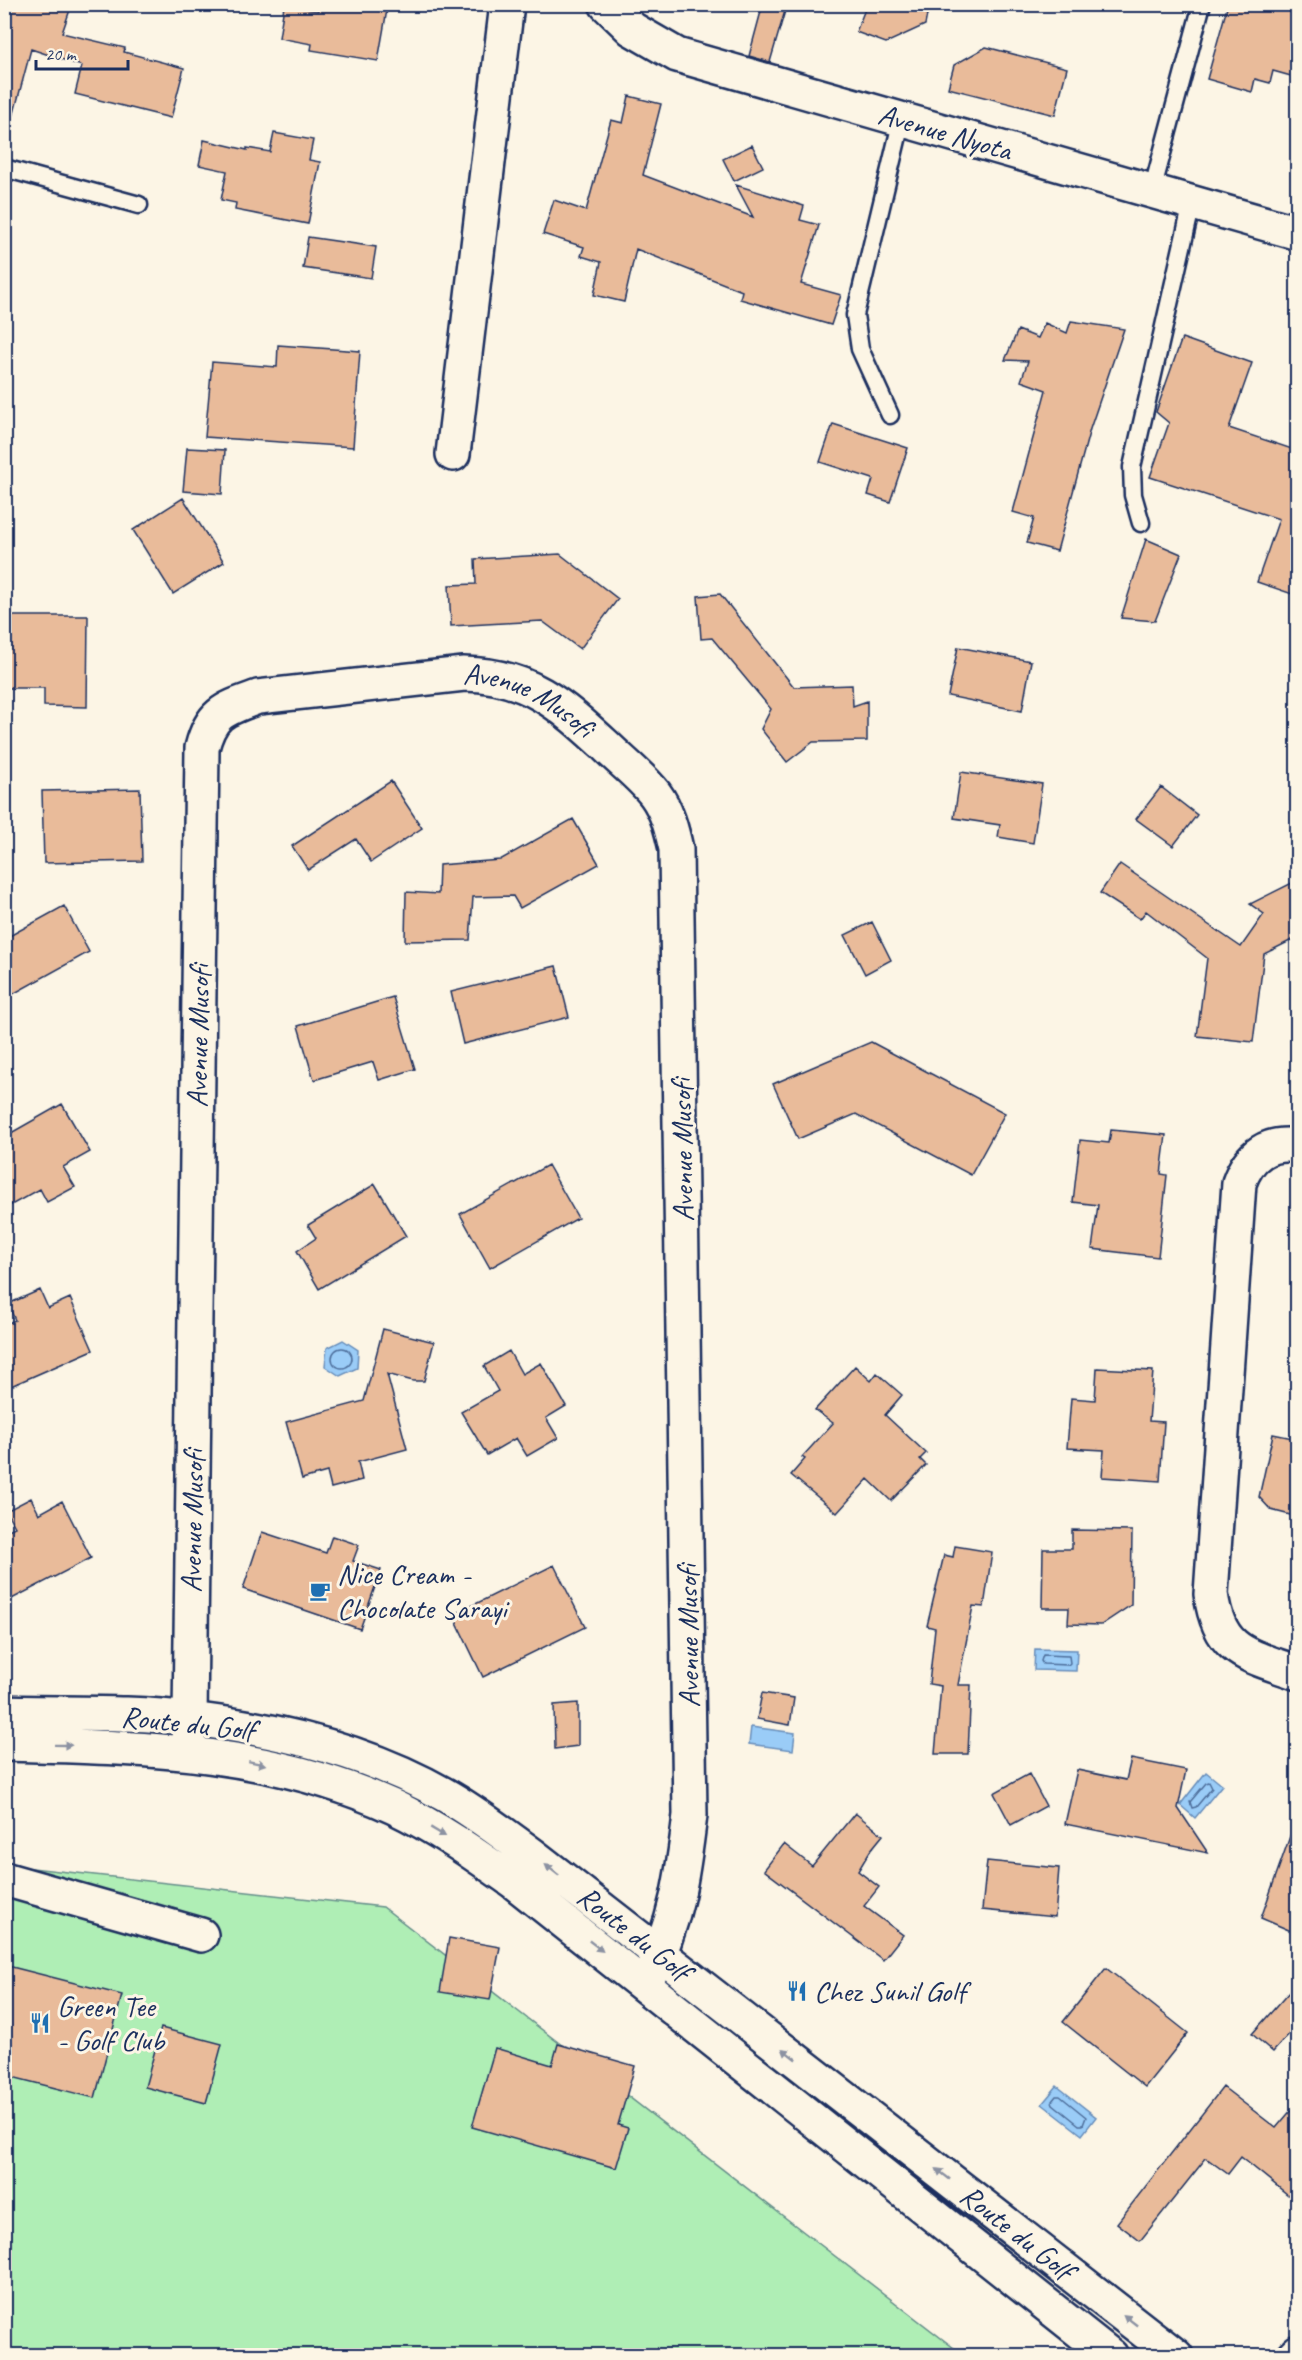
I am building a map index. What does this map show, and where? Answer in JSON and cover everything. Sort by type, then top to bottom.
[{"type":"street","points":[[453,454],[507,4]]},
{"type":"street","name":"Avenue Nyota","points":[[606,4],[632,29],[676,55],[1298,233]]},
{"type":"street","name":"Avenue Musofi","points":[[187,1752],[190,1718],[202,748],[206,732],[212,720],[229,707],[258,696],[464,674],[488,675],[521,683],[564,708],[656,795],[670,823],[676,849],[690,1815],[681,1888],[660,1954],[645,1985]]},
{"type":"street","points":[[1298,1146],[1284,1144],[1262,1152],[1250,1161],[1239,1183],[1211,1594],[1218,1625],[1237,1649],[1298,1673]]},
{"type":"street","name":"Route du Golf","points":[[4,1713],[190,1718],[292,1736],[370,1760],[445,1795],[535,1857],[1176,2355]]},
{"type":"street","points":[[4,1744],[129,1747],[234,1758],[318,1778],[395,1808],[472,1853],[514,1882],[1111,2355]]},
{"type":"street","points":[[4,1879],[201,1935]]},
{"type":"street","points":[[1294,2355],[1298,2352]]},
{"type":"lane","points":[[1152,191],[1202,4]]},
{"type":"lane","points":[[890,415],[860,350],[855,315],[902,119]]},
{"type":"lane","points":[[4,168],[139,205]]},
{"type":"lane","points":[[1142,523],[1133,495],[1132,467],[1192,203]]},
{"type":"green space","points":[[5,1865],[383,1907],[963,2355],[5,2356]]},
{"type":"water","points":[[343,1340],[358,1350],[357,1368],[340,1376],[325,1366],[327,1348]]},
{"type":"water","points":[[1035,1649],[1077,1650],[1076,1671],[1034,1670]]},
{"type":"water","points":[[751,1727],[795,1733],[793,1750],[749,1744]]},
{"type":"water","points":[[1206,1772],[1222,1785],[1195,1818],[1180,1805]]},
{"type":"water","points":[[1057,2086],[1096,2117],[1082,2135],[1042,2104]]},
{"type":"building","points":[[4,4],[72,4],[62,33],[125,48],[124,52],[184,68],[171,118],[75,94],[82,66],[31,49],[13,117],[4,116]]},
{"type":"building","points":[[319,4],[388,4],[378,61],[311,50],[312,44],[279,38],[284,6],[318,11]]},
{"type":"building","points":[[763,4],[787,4],[770,62],[749,56]]},
{"type":"building","points":[[867,4],[929,4],[925,25],[886,43],[856,32]]},
{"type":"building","points":[[1228,4],[1298,4],[1298,78],[1273,71],[1270,83],[1255,79],[1252,92],[1207,79]]},
{"type":"building","points":[[986,47],[1067,68],[1055,115],[948,88],[954,65]]},
{"type":"building","points":[[629,96],[661,104],[643,175],[753,217],[736,185],[804,206],[800,220],[819,225],[801,284],[841,295],[831,325],[740,299],[742,291],[636,249],[624,302],[594,295],[601,262],[581,256],[584,247],[543,234],[554,200],[586,211],[611,120],[623,123]]},
{"type":"building","points":[[274,133],[313,140],[309,160],[320,162],[308,224],[235,210],[236,203],[221,200],[227,171],[199,165],[204,140],[247,150],[247,148],[270,152]]},
{"type":"building","points":[[752,145],[763,167],[734,181],[723,159]]},
{"type":"building","points":[[308,237],[376,247],[371,278],[303,268]]},
{"type":"building","points":[[1071,321],[1124,329],[1090,429],[1057,551],[1027,543],[1034,518],[1013,512],[1046,390],[1021,381],[1028,361],[1005,360],[1018,330],[1038,338],[1045,323],[1067,333]]},
{"type":"building","points":[[1182,338],[1252,363],[1229,428],[1298,451],[1298,596],[1257,582],[1279,519],[1150,477],[1169,423],[1156,412]]},
{"type":"building","points":[[278,345],[360,351],[353,447],[205,437],[212,362],[277,367]]},
{"type":"building","points":[[833,424],[908,448],[890,502],[868,495],[873,479],[820,462]]},
{"type":"building","points":[[187,448],[225,450],[222,494],[183,491]]},
{"type":"building","points":[[183,498],[224,562],[173,594],[133,530]]},
{"type":"building","points":[[1146,539],[1181,554],[1155,621],[1121,618]]},
{"type":"building","points":[[560,554],[618,599],[580,649],[542,621],[451,626],[449,585],[476,584],[475,559]]},
{"type":"building","points":[[720,594],[794,687],[852,685],[853,706],[867,701],[867,741],[813,742],[787,762],[761,729],[771,709],[712,638],[701,639],[698,596]]},
{"type":"building","points":[[4,616],[88,616],[87,707],[44,706],[44,688],[4,688]]},
{"type":"building","points":[[958,647],[1031,661],[1022,711],[948,696]]},
{"type":"building","points":[[961,772],[1042,784],[1033,843],[998,837],[1000,825],[954,818]]},
{"type":"building","points":[[391,781],[422,828],[371,862],[356,839],[308,870],[292,846]]},
{"type":"building","points":[[1161,787],[1197,815],[1173,846],[1136,819]]},
{"type":"building","points":[[140,789],[142,861],[44,863],[42,791]]},
{"type":"building","points":[[573,819],[599,864],[520,908],[513,896],[473,897],[470,940],[405,941],[406,892],[438,894],[439,865],[500,860]]},
{"type":"building","points":[[1120,864],[1241,947],[1264,914],[1250,904],[1298,880],[1298,937],[1264,954],[1253,1042],[1197,1036],[1207,958],[1146,911],[1140,919],[1100,893]]},
{"type":"building","points":[[64,906],[89,952],[4,999],[4,939]]},
{"type":"building","points":[[872,922],[891,960],[865,974],[845,935]]},
{"type":"building","points":[[556,966],[569,1017],[463,1044],[451,992]]},
{"type":"building","points":[[393,997],[415,1069],[379,1080],[373,1062],[314,1080],[298,1026]]},
{"type":"building","points":[[871,1042],[1005,1113],[971,1175],[856,1114],[798,1139],[773,1084]]},
{"type":"building","points":[[62,1104],[90,1152],[63,1167],[75,1187],[47,1202],[40,1189],[4,1209],[4,1137]]},
{"type":"building","points":[[1111,1130],[1166,1135],[1161,1174],[1167,1175],[1158,1257],[1092,1249],[1098,1205],[1073,1202],[1080,1140],[1109,1143]]},
{"type":"building","points":[[548,1165],[578,1218],[490,1268],[460,1214]]},
{"type":"building","points":[[375,1184],[406,1236],[319,1289],[297,1251],[316,1238],[308,1225]]},
{"type":"building","points":[[40,1290],[48,1308],[70,1298],[93,1350],[4,1389],[4,1325],[15,1320],[8,1304]]},
{"type":"building","points":[[383,1329],[434,1342],[424,1381],[413,1381],[387,1374],[407,1449],[358,1462],[362,1480],[331,1488],[327,1472],[302,1479],[286,1422],[364,1401]]},
{"type":"building","points":[[509,1351],[522,1374],[541,1363],[566,1406],[546,1418],[558,1438],[527,1456],[516,1438],[487,1455],[461,1412],[498,1391],[484,1366]]},
{"type":"building","points":[[855,1366],[871,1381],[877,1373],[902,1395],[885,1415],[926,1453],[920,1459],[926,1465],[891,1501],[868,1479],[837,1513],[791,1475],[805,1459],[802,1457],[833,1423],[815,1410]]},
{"type":"building","points":[[1097,1368],[1153,1371],[1149,1421],[1164,1422],[1160,1481],[1102,1477],[1104,1450],[1067,1448],[1071,1398],[1095,1400]]},
{"type":"building","points":[[1273,1434],[1298,1439],[1298,1517],[1271,1510],[1259,1497]]},
{"type":"building","points":[[31,1498],[39,1514],[62,1501],[91,1558],[4,1603],[4,1532],[15,1527],[6,1511]]},
{"type":"building","points":[[1072,1530],[1132,1531],[1131,1605],[1101,1625],[1068,1624],[1069,1608],[1042,1608],[1043,1549],[1072,1549]]},
{"type":"building","points":[[262,1532],[326,1553],[332,1536],[359,1545],[353,1561],[381,1570],[360,1629],[243,1589]]},
{"type":"building","points":[[955,1546],[992,1552],[984,1607],[973,1606],[958,1685],[971,1685],[968,1754],[935,1754],[941,1686],[929,1684],[935,1628],[927,1626],[944,1555],[953,1557]]},
{"type":"building","points":[[554,1565],[585,1627],[483,1677],[453,1615]]},
{"type":"building","points":[[762,1693],[794,1698],[790,1725],[757,1719]]},
{"type":"building","points":[[578,1703],[578,1746],[555,1749],[554,1705]]},
{"type":"building","points":[[1131,1759],[1186,1770],[1178,1808],[1208,1853],[1065,1824],[1077,1770],[1126,1780]]},
{"type":"building","points":[[1029,1774],[1046,1806],[1011,1825],[994,1793]]},
{"type":"building","points":[[855,1813],[883,1835],[858,1871],[879,1887],[864,1906],[903,1935],[883,1960],[764,1870],[784,1844],[812,1866]]},
{"type":"building","points":[[1294,1825],[1298,1825],[1298,1934],[1261,1918]]},
{"type":"building","points":[[987,1861],[1059,1868],[1055,1917],[982,1910]]},
{"type":"building","points":[[449,1938],[500,1947],[490,2000],[440,1992]]},
{"type":"building","points":[[4,1965],[122,1995],[95,2098],[4,2075]]},
{"type":"building","points":[[1106,1968],[1188,2033],[1145,2087],[1063,2022]]},
{"type":"building","points":[[1298,1982],[1298,2024],[1273,2052],[1252,2034]]},
{"type":"building","points":[[161,2028],[222,2044],[206,2103],[145,2087]]},
{"type":"building","points":[[558,2044],[635,2066],[618,2125],[628,2128],[616,2168],[472,2127],[495,2048],[552,2065]]},
{"type":"building","points":[[1223,2087],[1276,2128],[1298,2102],[1298,2203],[1241,2157],[1228,2174],[1206,2158],[1140,2241],[1117,2223]]},
{"type":"place","name":"Nice Cream - Chocolate Sarayi","points":[[320,1591]]},
{"type":"place","name":"Chez Sunil Golf","points":[[797,1991]]},
{"type":"place","name":"Green Tee - Golf Club","points":[[40,2023]]}]
